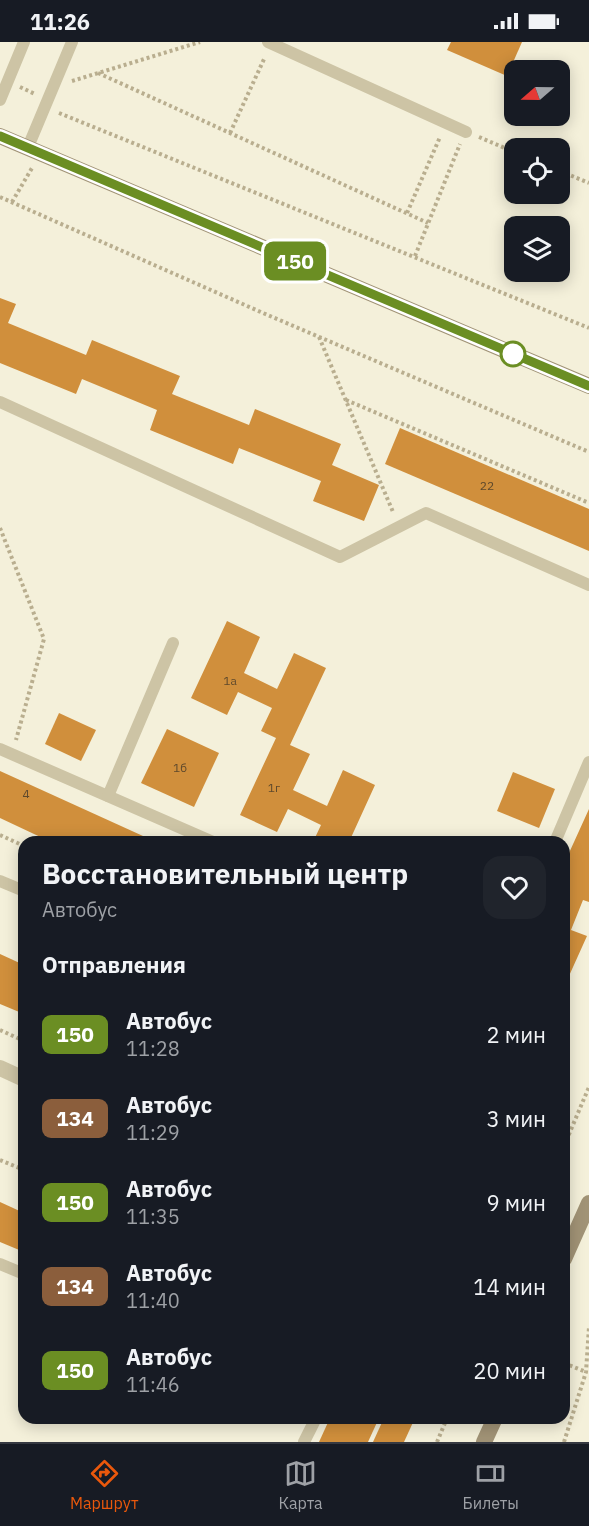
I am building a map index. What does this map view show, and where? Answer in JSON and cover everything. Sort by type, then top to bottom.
[{"type":"main road","points":[[0,136],[589,386]]},
{"type":"main road","points":[[570,1246],[589,1203]]},
{"type":"main road","points":[[484,1442],[492,1424]]},
{"type":"street","points":[[0,1068],[18,1076]]},
{"type":"lane","points":[[0,100],[24,42]]},
{"type":"lane","points":[[27,147],[72,42]]},
{"type":"lane","points":[[269,43],[466,132]]},
{"type":"lane","points":[[0,402],[340,557],[426,513],[589,585]]},
{"type":"lane","points":[[108,796],[173,643]]},
{"type":"lane","points":[[0,748],[199,836]]},
{"type":"lane","points":[[558,836],[589,762]]},
{"type":"lane","points":[[0,881],[18,888]]},
{"type":"lane","points":[[0,1264],[18,1272]]},
{"type":"lane","points":[[304,1442],[313,1424]]},
{"type":"path","points":[[54,86],[200,42]]},
{"type":"path","points":[[230,133],[269,43]]},
{"type":"path","points":[[98,73],[428,223]]},
{"type":"path","points":[[48,100],[60,114],[589,328]]},
{"type":"path","points":[[407,213],[446,123]]},
{"type":"path","points":[[415,256],[466,132],[504,148]]},
{"type":"path","points":[[570,175],[589,183]]},
{"type":"path","points":[[0,197],[589,452]]},
{"type":"path","points":[[319,337],[399,527]]},
{"type":"path","points":[[346,400],[589,503]]},
{"type":"path","points":[[0,528],[44,639],[12,754]]},
{"type":"path","points":[[0,835],[18,843]]},
{"type":"path","points":[[0,1030],[18,1038]]},
{"type":"path","points":[[570,1132],[589,1087]]},
{"type":"path","points":[[0,1160],[18,1168]]},
{"type":"path","points":[[570,1423],[586,1372],[589,1327]]},
{"type":"path","points":[[570,1365],[586,1372]]},
{"type":"path","points":[[436,1442],[444,1424]]},
{"type":"path","points":[[564,1442],[570,1424]]},
{"type":"building","points":[[451,42],[522,42],[514,60],[504,60],[504,75],[447,50]]},
{"type":"building","points":[[0,298],[16,304],[8,323],[86,355],[92,340],[180,376],[172,394],[249,425],[255,409],[341,444],[332,465],[379,485],[364,521],[313,501],[321,481],[239,448],[233,464],[150,430],[157,410],[82,379],[76,394],[0,363]]},
{"type":"building","points":[[400,428],[589,509],[589,551],[385,464]]},
{"type":"building","points":[[227,621],[260,637],[244,673],[277,689],[294,653],[326,668],[290,745],[310,754],[293,790],[327,806],[343,770],[375,785],[352,836],[316,836],[321,825],[288,809],[277,832],[240,815],[276,738],[261,731],[272,708],[238,692],[227,715],[191,698]]},
{"type":"building","points":[[59,713],[96,730],[81,761],[45,744]]},
{"type":"building","points":[[167,729],[219,753],[194,807],[141,783]]},
{"type":"building","points":[[0,771],[143,836],[38,836],[0,818]]},
{"type":"building","points":[[513,772],[555,789],[539,828],[497,811]]},
{"type":"building","points":[[589,809],[589,902],[583,900],[571,930],[587,936],[570,974],[570,851]]},
{"type":"building","points":[[0,954],[18,962],[18,1012],[0,1004]]},
{"type":"building","points":[[0,1202],[18,1210],[18,1250],[0,1242]]},
{"type":"building","points":[[327,1424],[376,1424],[368,1442],[319,1442]]},
{"type":"building","points":[[381,1424],[412,1424],[404,1442],[373,1442]]},
{"type":"bus line","name":"150","points":[[0,136],[589,386]]}]
